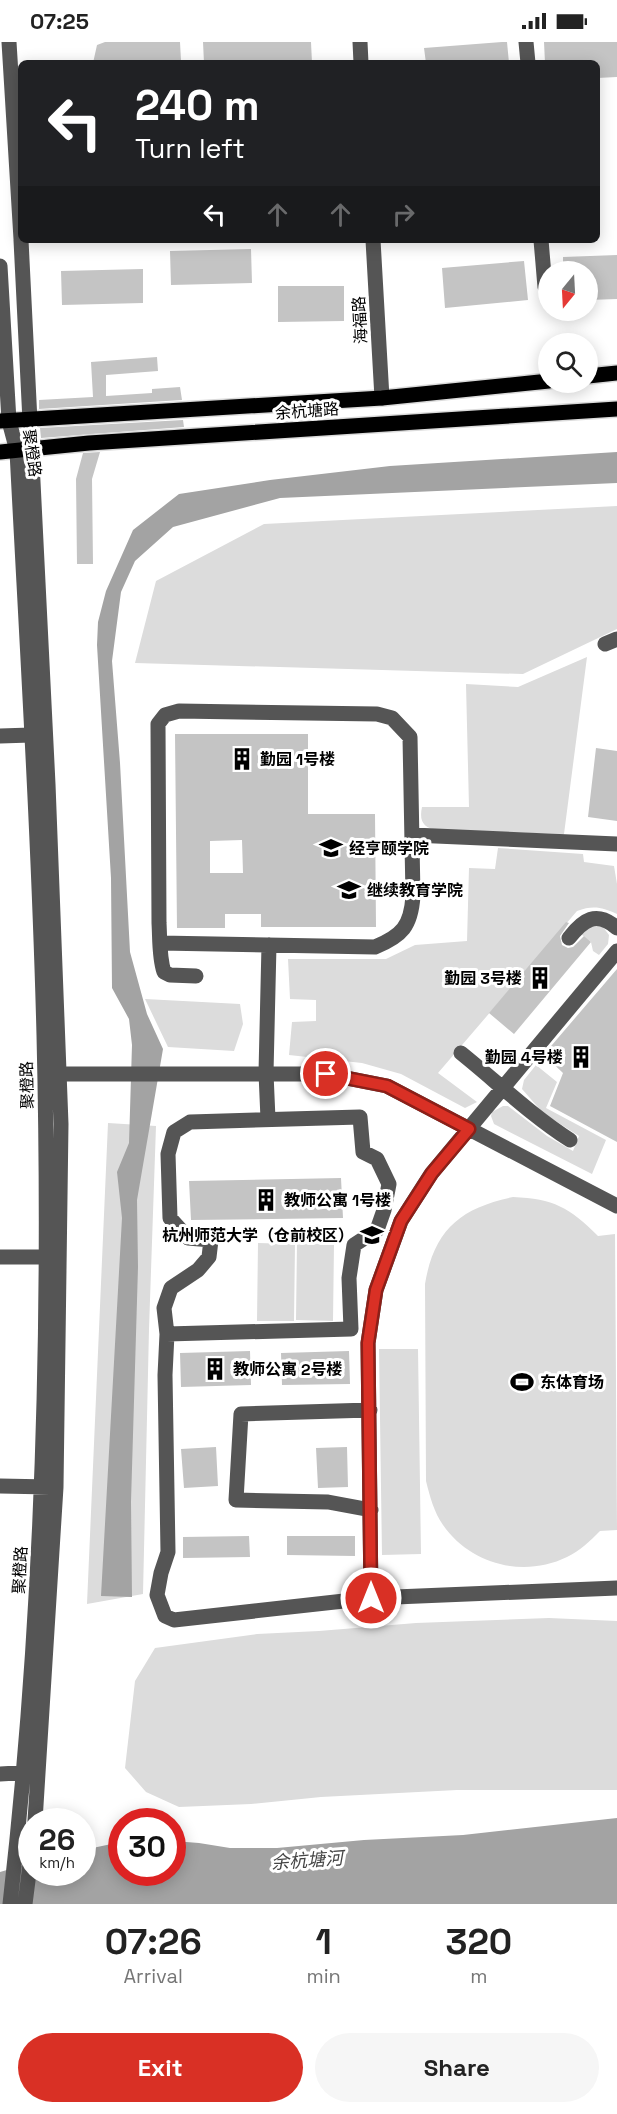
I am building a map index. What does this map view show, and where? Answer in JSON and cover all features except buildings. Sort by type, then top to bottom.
[{"type":"main road","points":[[598,375],[617,373]]},
{"type":"main road","name":"余杭塘路","points":[[4,421],[382,398],[538,382]]},
{"type":"main road","name":"余杭塘路","points":[[0,452],[101,443],[617,409]]},
{"type":"street","name":"聚橙路","points":[[9,42],[18,190]]},
{"type":"street","points":[[360,42],[361,60]]},
{"type":"street","points":[[526,42],[528,60]]},
{"type":"street","name":"聚橙路","points":[[21,243],[31,419],[25,451],[31,735],[52,1074]]},
{"type":"street","name":"海福路","points":[[373,243],[382,398]]},
{"type":"street","points":[[541,243],[543,261]]},
{"type":"street","name":"聚橙路","points":[[0,266],[4,421],[25,451],[52,1074],[53,1257],[49,1487],[35,1628],[30,1808]]},
{"type":"street","points":[[160,943],[375,947],[393,940],[405,929],[412,912],[413,835],[410,737],[392,718],[377,714],[179,711],[165,715],[158,724],[160,943],[164,972],[170,975],[196,976]]},
{"type":"street","points":[[0,736],[31,735]]},
{"type":"street","points":[[413,835],[617,844]]},
{"type":"street","points":[[569,938],[583,922],[592,919],[601,919],[617,928]]},
{"type":"street","points":[[268,1119],[266,1073],[269,945]]},
{"type":"street","points":[[371,1598],[369,1333],[376,1290],[401,1221],[432,1173],[617,951]]},
{"type":"street","points":[[461,1053],[504,1087],[531,1113],[570,1140]]},
{"type":"street","points":[[52,1074],[326,1074],[387,1086],[617,1206]]},
{"type":"street","points":[[351,1329],[349,1278],[354,1245],[377,1230],[389,1184],[377,1159],[363,1152],[360,1117],[190,1122],[174,1132],[168,1154],[170,1218],[188,1238],[211,1240],[209,1257],[198,1270],[171,1288],[164,1308],[167,1334],[165,1375],[168,1552],[156,1595],[165,1616],[174,1620],[371,1598],[617,1588]]},
{"type":"street","points":[[383,1214],[401,1221]]},
{"type":"street","points":[[0,1257],[53,1257]]},
{"type":"street","points":[[167,1334],[351,1329],[369,1333]]},
{"type":"street","points":[[370,1410],[241,1414],[236,1500],[328,1502],[370,1510]]},
{"type":"street","points":[[0,1486],[49,1487]]},
{"type":"street","points":[[0,1774],[31,1772]]},
{"type":"street","name":"聚橙路","points":[[10,1904],[18,1869]]},
{"type":"street","points":[[25,1904],[27,1886]]},
{"type":"shaded area","points":[[617,506],[617,629],[523,674],[135,663],[156,581],[264,524]]},
{"type":"shaded area","points":[[587,657],[564,834],[438,830],[426,826],[421,816],[422,807],[469,807],[466,684],[518,687]]},
{"type":"shaded area","points":[[498,848],[583,854],[584,862],[614,866],[617,884],[617,914],[597,908],[577,911],[438,1073],[477,1102],[465,1108],[401,1074],[362,1063],[289,1055],[292,1022],[316,1021],[316,1000],[290,999],[288,959],[386,959],[415,945],[467,941],[469,868],[495,869]]},
{"type":"shaded area","points":[[594,924],[603,927],[609,935],[608,944],[599,955],[593,951],[591,942],[581,934]]},
{"type":"shaded area","points":[[145,999],[240,1004],[243,1024],[234,1051],[168,1047]]},
{"type":"shaded area","points":[[536,1065],[557,1082],[546,1108],[606,1140],[592,1174],[494,1124],[492,1112],[508,1106],[547,1136],[573,1151],[579,1136],[543,1113],[522,1089],[524,1080]]},
{"type":"shaded area","points":[[108,1123],[156,1126],[143,1594],[87,1604]]},
{"type":"shaded area","points":[[513,1197],[540,1200],[560,1206],[598,1236],[615,1234],[617,1530],[600,1531],[572,1555],[550,1563],[516,1567],[483,1558],[468,1550],[455,1539],[440,1520],[426,1481],[425,1284],[429,1265],[435,1249],[452,1224],[478,1208]]},
{"type":"shaded area","points":[[258,1243],[295,1244],[294,1321],[257,1321]]},
{"type":"shaded area","points":[[297,1243],[334,1244],[333,1321],[296,1320]]},
{"type":"shaded area","points":[[379,1349],[418,1349],[421,1554],[382,1555]]},
{"type":"shaded area","points":[[549,1618],[617,1621],[617,1790],[457,1790],[179,1807],[146,1792],[125,1768],[135,1681],[155,1648],[257,1634],[416,1623]]},
{"type":"water","points":[[617,452],[617,483],[280,498],[173,527],[135,561],[121,592],[112,661],[130,952],[147,1014],[163,1049],[137,1200],[138,1267],[131,1502],[132,1597],[101,1596],[122,1218],[117,1172],[129,1143],[132,1045],[129,1019],[112,988],[111,878],[97,645],[98,622],[106,591],[133,530],[179,494],[270,480],[390,466]]},
{"type":"water","name":"余杭塘河","points":[[617,1818],[617,1904],[0,1904],[0,1872],[18,1867],[18,1886],[96,1886],[96,1847],[108,1845],[108,1886],[186,1886],[186,1842],[230,1848],[277,1848],[364,1840],[463,1835]]},
{"type":"place","name":"勤园 1号楼","points":[[242,759]]},
{"type":"place","name":"经亨颐学院","points":[[331,848]]},
{"type":"place","name":"继续教育学院","points":[[349,890]]},
{"type":"place","name":"勤园 3号楼","points":[[540,978]]},
{"type":"place","name":"勤园 4号楼","points":[[581,1057]]},
{"type":"place","name":"教师公寓 1号楼","points":[[266,1200]]},
{"type":"place","name":"杭州师范大学（仓前校区）","points":[[372,1235]]},
{"type":"place","name":"教师公寓 2号楼","points":[[215,1369]]},
{"type":"place","name":"东体育场","points":[[522,1382]]},
{"type":"route","points":[[326,1074],[387,1086],[469,1129],[432,1173],[401,1221],[376,1290],[368,1343],[371,1598]]}]
